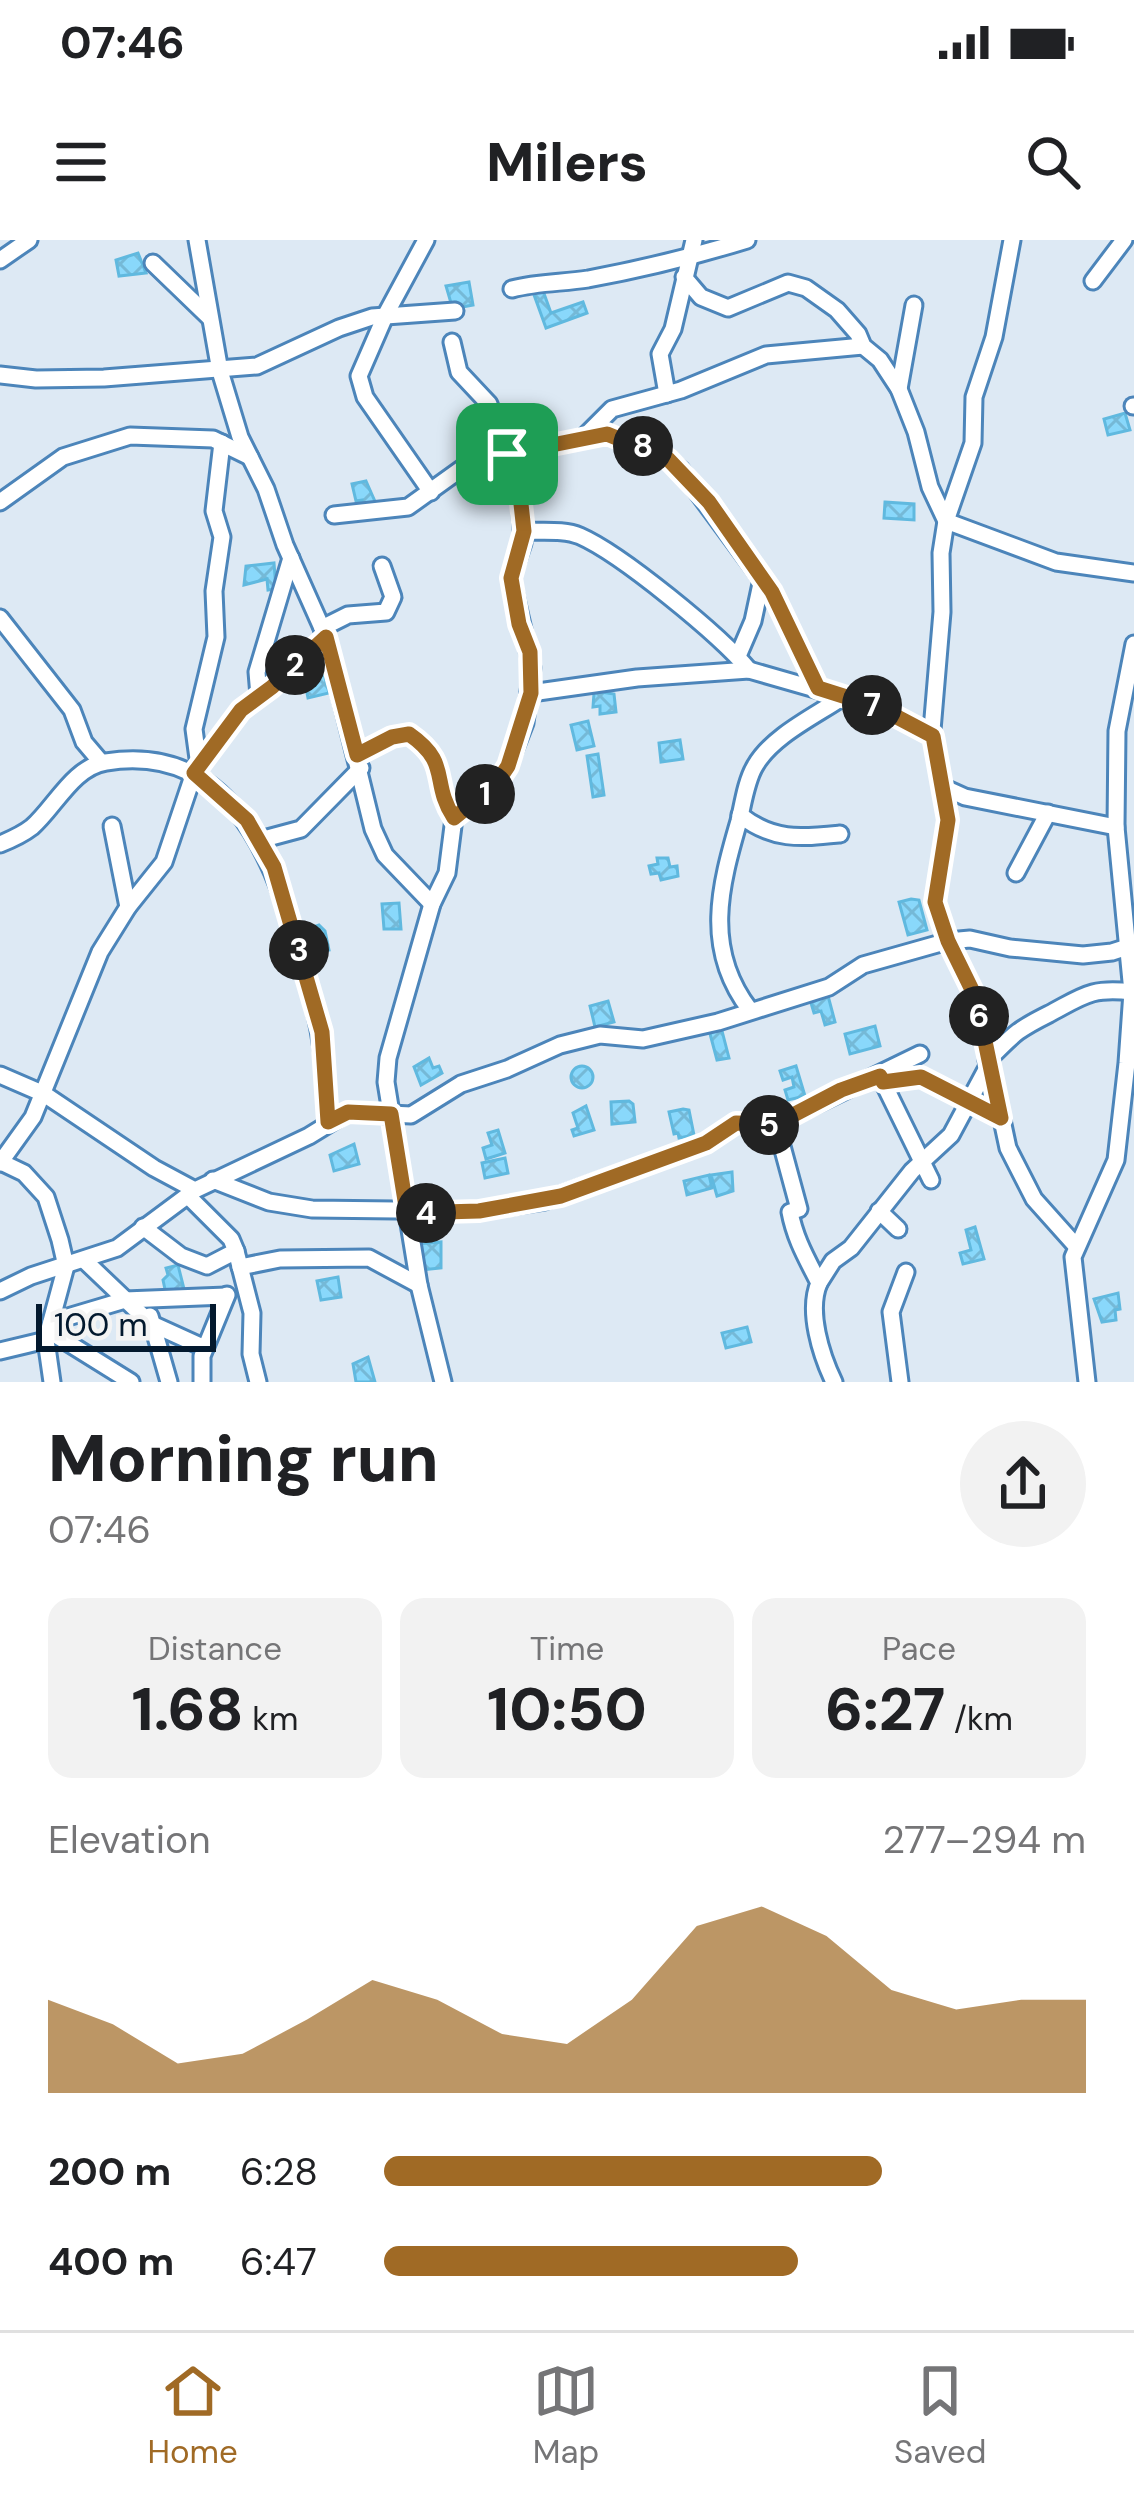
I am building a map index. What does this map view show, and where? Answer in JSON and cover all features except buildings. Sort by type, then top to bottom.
[{"type":"street","points":[[0,260],[29,240]]},
{"type":"street","points":[[197,240],[220,370],[250,457],[324,632],[380,846],[432,904]]},
{"type":"street","points":[[426,240],[362,367],[361,387],[431,492]]},
{"type":"street","points":[[512,289],[552,280],[582,280],[693,249],[747,240]]},
{"type":"street","points":[[1012,240],[994,337],[974,397],[973,443],[946,520],[941,553],[933,736],[948,820],[935,902],[976,998],[1008,1148],[1042,1210],[1076,1246]]},
{"type":"street","points":[[1093,281],[1124,240]]},
{"type":"street","points":[[667,394],[660,354],[673,329],[693,249]]},
{"type":"street","points":[[153,263],[210,318]]},
{"type":"street","points":[[684,277],[701,297],[728,308],[788,283],[806,288],[851,324],[862,346],[880,360],[899,389],[930,487],[946,520],[1056,562],[1134,573]]},
{"type":"street","points":[[899,389],[914,305]]},
{"type":"street","points":[[0,375],[104,378],[257,366],[339,328],[386,314],[455,310]]},
{"type":"street","points":[[452,341],[459,372],[483,393],[519,486],[524,531],[511,578],[519,624],[530,652],[531,693],[508,766],[496,784],[454,818]]},
{"type":"street","points":[[589,435],[612,409],[667,394],[774,353],[862,346]]},
{"type":"street","points":[[334,515],[409,507],[461,470],[507,454],[558,446],[589,435],[626,439],[668,459],[709,502],[772,592],[818,688]]},
{"type":"street","points":[[0,502],[63,457],[130,436],[201,437],[250,457]]},
{"type":"street","points":[[196,769],[194,729],[217,637],[214,591],[222,537],[214,511],[222,443]]},
{"type":"street","points":[[524,531],[580,536],[648,580],[743,663],[878,707],[933,736]]},
{"type":"street","points":[[259,696],[256,673],[291,558]]},
{"type":"street","points":[[52,1382],[49,1331],[66,1266],[46,1196],[24,1173],[0,1163],[24,1134],[44,1094],[100,952],[164,862],[196,769],[241,710],[324,632],[348,615],[386,612],[392,597],[382,566]]},
{"type":"street","points":[[743,663],[762,579]]},
{"type":"street","points":[[0,618],[72,710],[84,742],[101,762]]},
{"type":"street","points":[[1087,1382],[1074,1274],[1076,1246],[1116,1160],[1133,995],[1116,827],[1117,730],[1134,644]]},
{"type":"street","points":[[531,693],[743,663]]},
{"type":"street","points":[[750,1010],[731,974],[718,918],[723,870],[753,768],[770,748],[843,697]]},
{"type":"street","points":[[260,840],[301,829],[359,762],[392,737],[409,734],[431,750],[437,761],[446,805],[454,818],[447,873],[432,904],[391,1039],[386,1082],[419,1285],[443,1382]]},
{"type":"street","points":[[0,844],[31,828],[71,783],[101,762],[147,761],[196,769],[260,840],[286,906],[322,1032],[328,1122]]},
{"type":"street","points":[[945,788],[965,797],[1116,827]]},
{"type":"street","points":[[1016,873],[1048,813]]},
{"type":"street","points":[[740,815],[760,831],[788,839],[839,834]]},
{"type":"street","points":[[112,826],[128,908]]},
{"type":"street","points":[[0,1291],[117,1248],[213,1180],[309,1136],[348,1112],[411,1115],[461,1084],[581,1039],[600,1035],[643,1039],[718,1022],[829,987],[863,965],[948,941],[970,939],[1083,956],[1130,946]]},
{"type":"street","points":[[834,1382],[821,1352],[815,1290],[833,1261],[851,1248],[951,1135],[988,1064],[1013,1032],[1082,994],[1105,989],[1133,995]]},
{"type":"street","points":[[882,1079],[920,1054]]},
{"type":"street","points":[[0,1075],[44,1094],[192,1193],[231,1239],[238,1259],[234,1292],[205,1348],[202,1382]]},
{"type":"street","points":[[213,1180],[269,1202],[312,1209],[479,1211],[544,1201],[706,1143],[736,1123],[776,1124],[841,1090],[882,1079],[921,1077],[1001,1118]]},
{"type":"street","points":[[882,1079],[931,1180]]},
{"type":"street","points":[[776,1124],[799,1208],[790,1212],[792,1225],[819,1283]]},
{"type":"street","points":[[879,1211],[898,1229]]},
{"type":"street","points":[[143,1227],[181,1256],[207,1266],[252,1313],[250,1354],[258,1382]]},
{"type":"street","points":[[207,1266],[238,1259],[369,1258],[419,1285]]},
{"type":"street","points":[[85,1261],[150,1323],[205,1348]]},
{"type":"street","points":[[900,1382],[891,1312],[906,1272]]},
{"type":"street","points":[[0,1351],[125,1300],[234,1292]]},
{"type":"street","points":[[148,1300],[150,1323],[169,1382]]},
{"type":"street","points":[[49,1331],[131,1382]]},
{"type":"route","points":[[607,434],[668,459],[709,502],[772,592],[818,688],[878,707],[933,736],[948,820],[935,902],[976,998],[1001,1118],[921,1077],[883,1082],[880,1076],[841,1090],[776,1124],[736,1123],[706,1143],[544,1201],[479,1211],[407,1213],[391,1114],[348,1112],[328,1122],[322,1032],[274,867],[247,820],[194,773],[241,710],[326,637],[357,755],[409,734],[431,750],[437,761],[446,805],[454,818],[496,784],[525,723],[532,668],[513,597],[512,569],[524,531],[519,486],[507,454],[607,434]]}]
